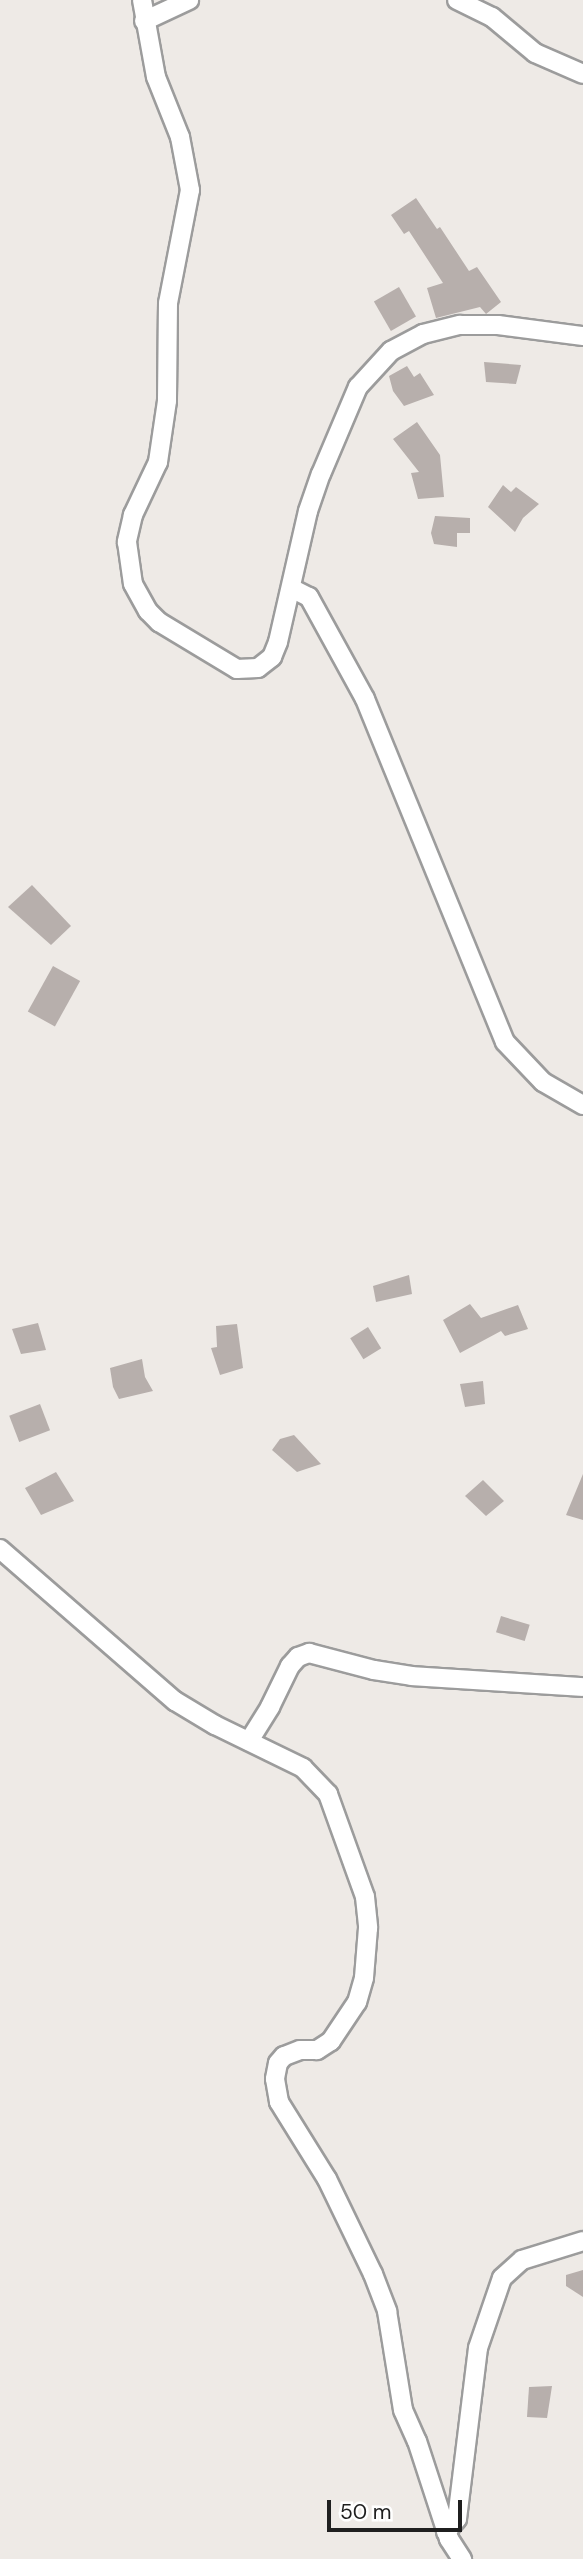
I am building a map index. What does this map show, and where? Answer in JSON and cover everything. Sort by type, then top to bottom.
[{"type":"street","points":[[142,0],[156,77],[185,155],[190,190],[168,303],[164,432],[158,462],[130,528],[129,569],[140,598],[159,622],[230,667],[244,670],[266,663],[276,650],[298,549],[321,474],[358,387],[377,363],[415,338],[460,325],[507,326],[583,336]]},
{"type":"street","points":[[144,21],[189,0]]},
{"type":"street","points":[[457,0],[492,17],[536,53],[575,73],[583,74]]},
{"type":"street","points":[[291,587],[309,597],[365,699],[505,1042],[543,1082],[583,1105]]},
{"type":"street","points":[[0,1549],[175,1701],[215,1725],[303,1768],[321,1784],[362,1882],[367,1912],[368,1947],[357,2002],[324,2047],[284,2056],[278,2063],[275,2079],[279,2102],[338,2198],[373,2274],[387,2311],[403,2410],[417,2441],[446,2532],[461,2559]]},
{"type":"street","points":[[249,1741],[270,1707],[290,1666],[298,1657],[309,1653],[321,1653],[374,1670],[412,1676],[583,1687]]},
{"type":"street","points":[[446,2532],[457,2519],[478,2348],[502,2278],[522,2260],[583,2241]]},
{"type":"building","points":[[416,198],[437,229],[440,227],[469,271],[477,267],[501,302],[486,314],[480,307],[436,318],[427,288],[443,283],[409,231],[404,234],[391,215]]},
{"type":"building","points":[[399,287],[416,316],[391,331],[374,302]]},
{"type":"building","points":[[484,362],[521,365],[516,384],[486,382]]},
{"type":"building","points":[[407,366],[414,377],[420,373],[434,395],[404,406],[393,391],[389,376]]},
{"type":"building","points":[[417,422],[440,455],[444,497],[418,499],[411,473],[419,472],[393,439]]},
{"type":"building","points":[[503,485],[511,492],[516,487],[539,504],[523,518],[515,532],[488,507]]},
{"type":"building","points":[[435,516],[470,518],[470,533],[457,533],[457,547],[434,544],[431,533]]},
{"type":"building","points":[[32,885],[71,926],[51,945],[8,907]]},
{"type":"building","points":[[53,966],[80,981],[55,1027],[28,1011]]},
{"type":"building","points":[[409,1275],[412,1294],[376,1302],[373,1286]]},
{"type":"building","points":[[470,1304],[481,1318],[518,1305],[528,1329],[505,1336],[501,1331],[460,1353],[443,1320]]},
{"type":"building","points":[[38,1323],[46,1350],[21,1354],[12,1329]]},
{"type":"building","points":[[237,1324],[243,1368],[220,1375],[211,1348],[217,1347],[216,1326]]},
{"type":"building","points":[[368,1327],[381,1348],[363,1359],[350,1338]]},
{"type":"building","points":[[142,1359],[145,1377],[153,1391],[119,1399],[113,1387],[110,1368]]},
{"type":"building","points":[[483,1381],[485,1404],[465,1407],[460,1384]]},
{"type":"building","points":[[40,1404],[50,1430],[19,1442],[9,1416]]},
{"type":"building","points":[[294,1435],[321,1464],[297,1472],[272,1450],[280,1439]]},
{"type":"building","points":[[56,1472],[74,1501],[41,1515],[25,1488]]},
{"type":"building","points":[[583,1474],[583,1520],[566,1515]]},
{"type":"building","points":[[483,1480],[504,1501],[486,1516],[465,1496]]},
{"type":"building","points":[[501,1616],[530,1625],[525,1641],[496,1632]]},
{"type":"building","points":[[583,2270],[583,2297],[566,2286],[566,2275]]},
{"type":"building","points":[[552,2386],[547,2418],[527,2417],[529,2387]]}]
